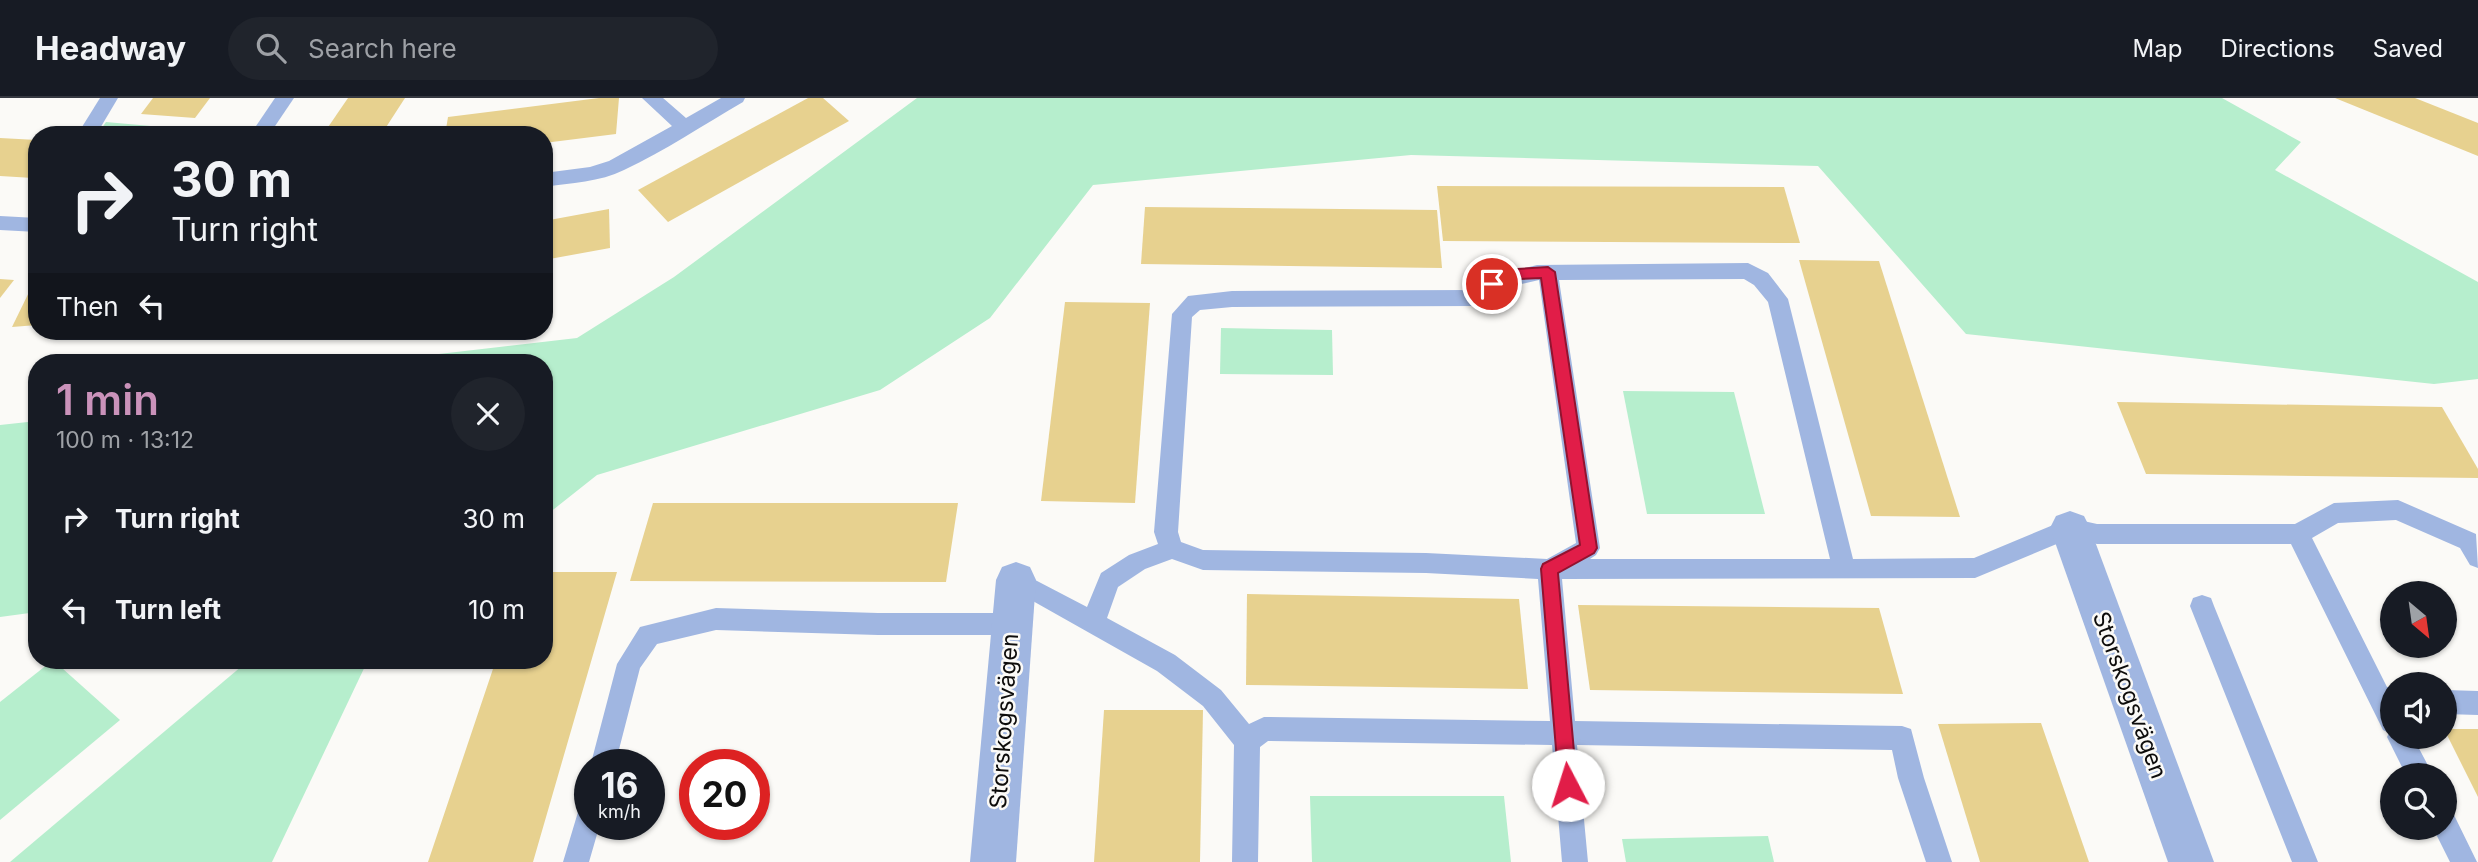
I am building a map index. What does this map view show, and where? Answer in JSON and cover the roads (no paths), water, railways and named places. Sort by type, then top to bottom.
[{"type":"street","name":"Storskogsvägen","points":[[2070,528],[2191,862]]},
{"type":"street","name":"Storskogsvägen","points":[[993,862],[1016,580]]},
{"type":"lane","points":[[92,126],[109,98]]},
{"type":"lane","points":[[265,126],[285,98]]},
{"type":"lane","points":[[651,98],[686,128]]},
{"type":"lane","points":[[553,179],[590,174],[616,166],[736,98]]},
{"type":"lane","points":[[0,223],[28,225]]},
{"type":"lane","points":[[1172,549],[1166,532],[1182,314],[1195,302],[1232,299],[1477,298],[1492,284],[1517,274],[1748,271],[1761,279],[1778,299],[1844,569]]},
{"type":"lane","points":[[1548,272],[1588,548],[1549,569]]},
{"type":"lane","points":[[1093,622],[1109,580],[1138,562],[1172,549],[1203,560],[1426,563],[1549,569],[1975,568],[2070,528],[2097,534],[2298,534],[2334,513],[2398,510],[2468,541],[2478,558]]},
{"type":"lane","points":[[2298,534],[2380,688]]},
{"type":"lane","points":[[1549,569],[1575,862]]},
{"type":"lane","points":[[1016,580],[1166,663],[1202,691],[1247,741],[1245,862]]},
{"type":"lane","points":[[2202,606],[2305,862]]},
{"type":"lane","points":[[606,749],[629,664],[649,635],[716,619],[878,624],[1011,624]]},
{"type":"lane","points":[[2457,702],[2478,703]]},
{"type":"lane","points":[[1247,741],[1264,729],[1902,738],[1911,778],[1939,862]]},
{"type":"lane","points":[[576,862],[582,840]]},
{"type":"lane","points":[[2453,840],[2464,862]]}]
